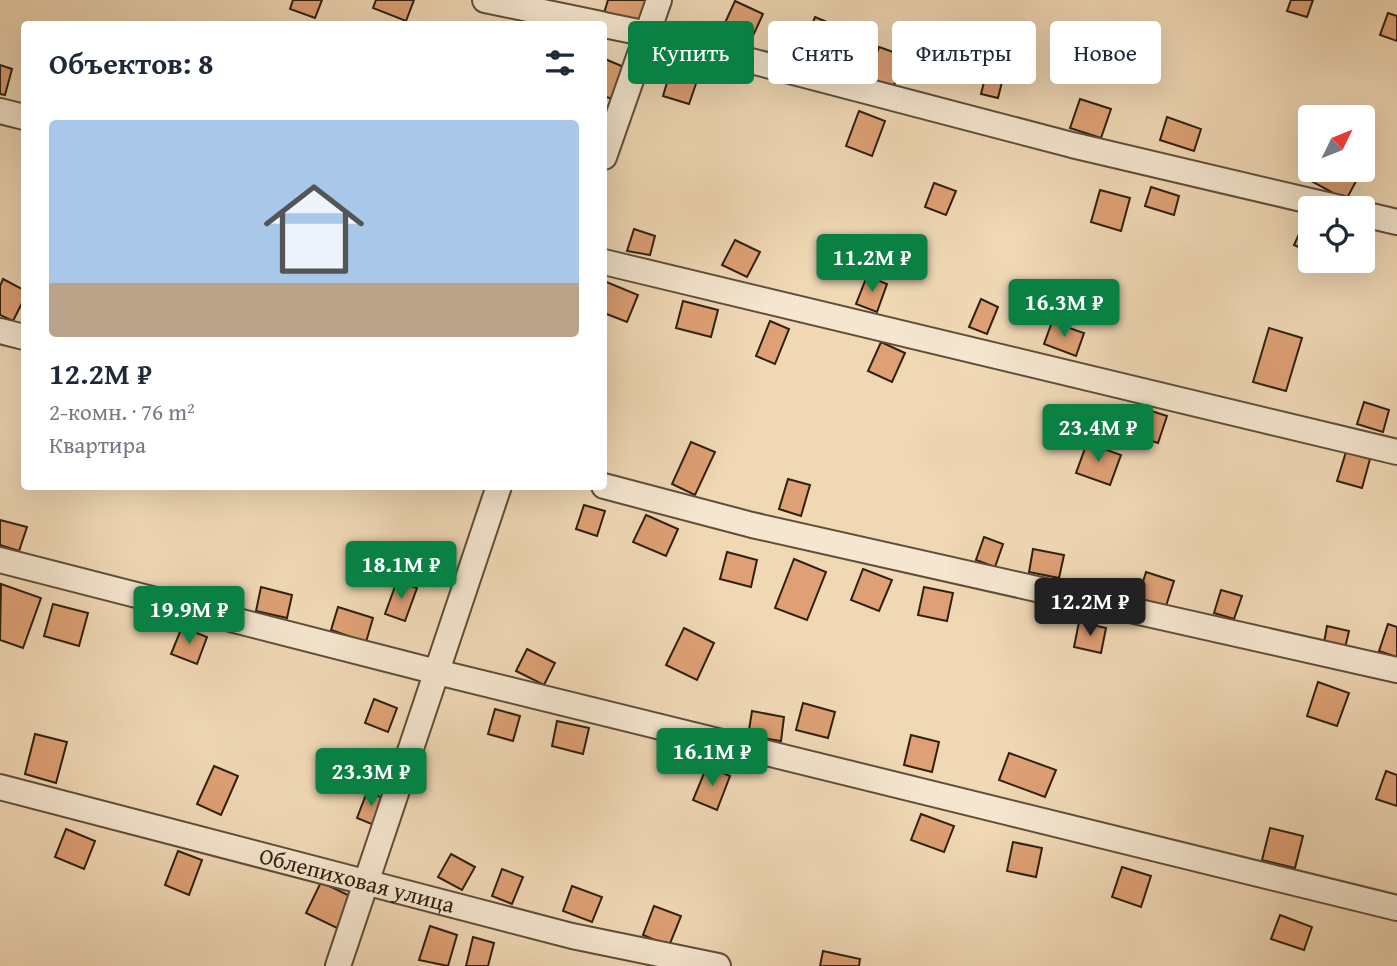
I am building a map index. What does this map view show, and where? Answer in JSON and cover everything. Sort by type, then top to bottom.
[{"type":"street","points":[[485,0],[583,21]]},
{"type":"street","points":[[652,21],[659,0]]},
{"type":"street","points":[[607,26],[628,30]]},
{"type":"street","points":[[754,62],[1072,145],[1298,198]]},
{"type":"street","points":[[607,149],[630,84]]},
{"type":"street","points":[[0,111],[21,116]]},
{"type":"street","points":[[1375,217],[1397,222]]},
{"type":"street","points":[[607,263],[1397,452]]},
{"type":"street","points":[[0,331],[21,336]]},
{"type":"street","points":[[607,487],[766,528],[1397,670]]},
{"type":"street","points":[[338,966],[498,490]]},
{"type":"street","points":[[0,561],[437,672],[1397,908]]},
{"type":"street","name":"Облепиховая улица","points":[[0,787],[572,936],[718,966]]},
{"type":"building","points":[[293,0],[322,0],[315,18],[290,9]]},
{"type":"building","points":[[376,0],[414,0],[406,21],[373,8]]},
{"type":"building","points":[[608,0],[648,0],[641,21],[628,21],[604,13]]},
{"type":"building","points":[[1291,0],[1313,0],[1307,17],[1287,11]]},
{"type":"building","points":[[735,1],[763,14],[754,34],[754,21],[726,21]]},
{"type":"building","points":[[1388,13],[1397,16],[1397,41],[1380,35]]},
{"type":"building","points":[[879,47],[892,52],[893,88],[878,83]]},
{"type":"building","points":[[607,60],[628,69],[628,77],[617,101],[607,97]]},
{"type":"building","points":[[0,65],[12,69],[5,95],[0,94]]},
{"type":"building","points":[[667,84],[696,84],[689,104],[663,96]]},
{"type":"building","points":[[984,84],[1002,84],[998,98],[981,94]]},
{"type":"building","points":[[1080,99],[1111,109],[1101,138],[1070,128]]},
{"type":"building","points":[[859,111],[885,121],[872,156],[846,146]]},
{"type":"building","points":[[1167,117],[1201,129],[1194,151],[1160,140]]},
{"type":"building","points":[[1313,182],[1356,182],[1348,196],[1339,196]]},
{"type":"building","points":[[934,183],[956,191],[946,215],[925,207]]},
{"type":"building","points":[[1151,187],[1179,196],[1174,215],[1145,206]]},
{"type":"building","points":[[1100,190],[1130,198],[1121,231],[1091,222]]},
{"type":"building","points":[[634,229],[655,236],[650,255],[627,251]]},
{"type":"building","points":[[735,240],[760,252],[747,277],[722,265]]},
{"type":"building","points":[[867,276],[887,284],[877,312],[856,304]]},
{"type":"building","points":[[3,279],[21,288],[21,305],[13,321],[0,315],[0,286]]},
{"type":"building","points":[[607,282],[638,295],[627,322],[607,314]]},
{"type":"building","points":[[981,299],[998,307],[987,334],[969,327]]},
{"type":"building","points":[[683,301],[718,310],[711,337],[676,328]]},
{"type":"building","points":[[770,321],[789,329],[775,364],[756,356]]},
{"type":"building","points":[[1052,322],[1084,333],[1076,356],[1044,344]]},
{"type":"building","points":[[1269,328],[1302,338],[1286,391],[1253,382]]},
{"type":"building","points":[[881,342],[905,353],[892,382],[868,371]]},
{"type":"building","points":[[1364,402],[1389,410],[1383,432],[1357,424]]},
{"type":"building","points":[[1148,410],[1167,416],[1158,443],[1139,437]]},
{"type":"building","points":[[691,442],[715,452],[695,495],[672,484]]},
{"type":"building","points":[[1087,443],[1121,455],[1110,485],[1076,473]]},
{"type":"building","points":[[1346,452],[1370,459],[1362,488],[1337,481]]},
{"type":"building","points":[[788,479],[810,485],[801,516],[779,509]]},
{"type":"building","points":[[584,505],[605,511],[597,536],[576,529]]},
{"type":"building","points":[[646,515],[678,529],[666,556],[633,542]]},
{"type":"building","points":[[0,520],[27,527],[19,551],[0,545]]},
{"type":"building","points":[[984,537],[1003,544],[995,567],[976,560]]},
{"type":"building","points":[[1033,549],[1064,555],[1059,578],[1029,572]]},
{"type":"building","points":[[727,552],[757,560],[751,587],[720,579]]},
{"type":"building","points":[[794,559],[826,572],[807,620],[775,608]]},
{"type":"building","points":[[863,569],[892,580],[879,611],[851,600]]},
{"type":"building","points":[[1146,572],[1174,581],[1166,606],[1138,598]]},
{"type":"building","points":[[397,581],[417,588],[405,621],[385,614]]},
{"type":"building","points":[[1,584],[41,598],[23,648],[0,640]]},
{"type":"building","points":[[261,587],[292,595],[287,618],[256,611]]},
{"type":"building","points":[[924,587],[953,593],[947,621],[918,615]]},
{"type":"building","points":[[1221,590],[1242,596],[1234,619],[1214,613]]},
{"type":"building","points":[[53,604],[88,613],[79,646],[44,636]]},
{"type":"building","points":[[338,607],[373,618],[366,642],[331,630]]},
{"type":"building","points":[[1079,622],[1106,628],[1101,653],[1074,647]]},
{"type":"building","points":[[1388,624],[1397,627],[1397,657],[1379,651]]},
{"type":"building","points":[[1327,626],[1349,631],[1345,648],[1324,643]]},
{"type":"building","points":[[182,627],[207,637],[197,664],[171,654]]},
{"type":"building","points":[[684,628],[714,643],[697,680],[666,665]]},
{"type":"building","points":[[527,649],[555,663],[544,685],[516,671]]},
{"type":"building","points":[[1318,682],[1349,693],[1337,726],[1307,716]]},
{"type":"building","points":[[374,699],[397,708],[388,732],[365,723]]},
{"type":"building","points":[[803,703],[835,712],[828,738],[796,730]]},
{"type":"building","points":[[495,709],[520,716],[513,741],[488,734]]},
{"type":"building","points":[[752,711],[784,717],[781,741],[748,736]]},
{"type":"building","points":[[557,721],[589,728],[583,754],[552,746]]},
{"type":"building","points":[[35,734],[67,742],[56,783],[25,774]]},
{"type":"building","points":[[911,735],[939,742],[932,772],[904,765]]},
{"type":"building","points":[[1009,753],[1056,770],[1045,797],[999,780]]},
{"type":"building","points":[[214,766],[238,776],[221,815],[197,804]]},
{"type":"building","points":[[707,766],[730,776],[717,810],[693,800]]},
{"type":"building","points":[[1386,771],[1397,775],[1397,806],[1376,799]]},
{"type":"building","points":[[367,792],[384,798],[374,825],[357,818]]},
{"type":"building","points":[[921,814],[954,826],[944,852],[911,840]]},
{"type":"building","points":[[1270,828],[1303,836],[1295,868],[1262,860]]},
{"type":"building","points":[[66,829],[95,841],[84,869],[55,857]]},
{"type":"building","points":[[1013,842],[1042,848],[1036,877],[1007,871]]},
{"type":"building","points":[[178,851],[202,860],[189,895],[165,885]]},
{"type":"building","points":[[451,854],[475,867],[462,890],[438,877]]},
{"type":"building","points":[[1122,867],[1151,876],[1141,907],[1112,897]]},
{"type":"building","points":[[502,869],[523,877],[512,904],[492,896]]},
{"type":"building","points":[[321,882],[352,897],[337,928],[306,913]]},
{"type":"building","points":[[572,886],[602,897],[592,922],[563,911]]},
{"type":"building","points":[[654,906],[681,916],[669,946],[643,935]]},
{"type":"building","points":[[1280,915],[1312,927],[1304,950],[1271,939]]},
{"type":"building","points":[[430,926],[457,935],[448,966],[419,960]]},
{"type":"building","points":[[473,937],[494,943],[488,966],[466,966]]},
{"type":"building","points":[[823,951],[860,959],[859,966],[820,966]]}]
